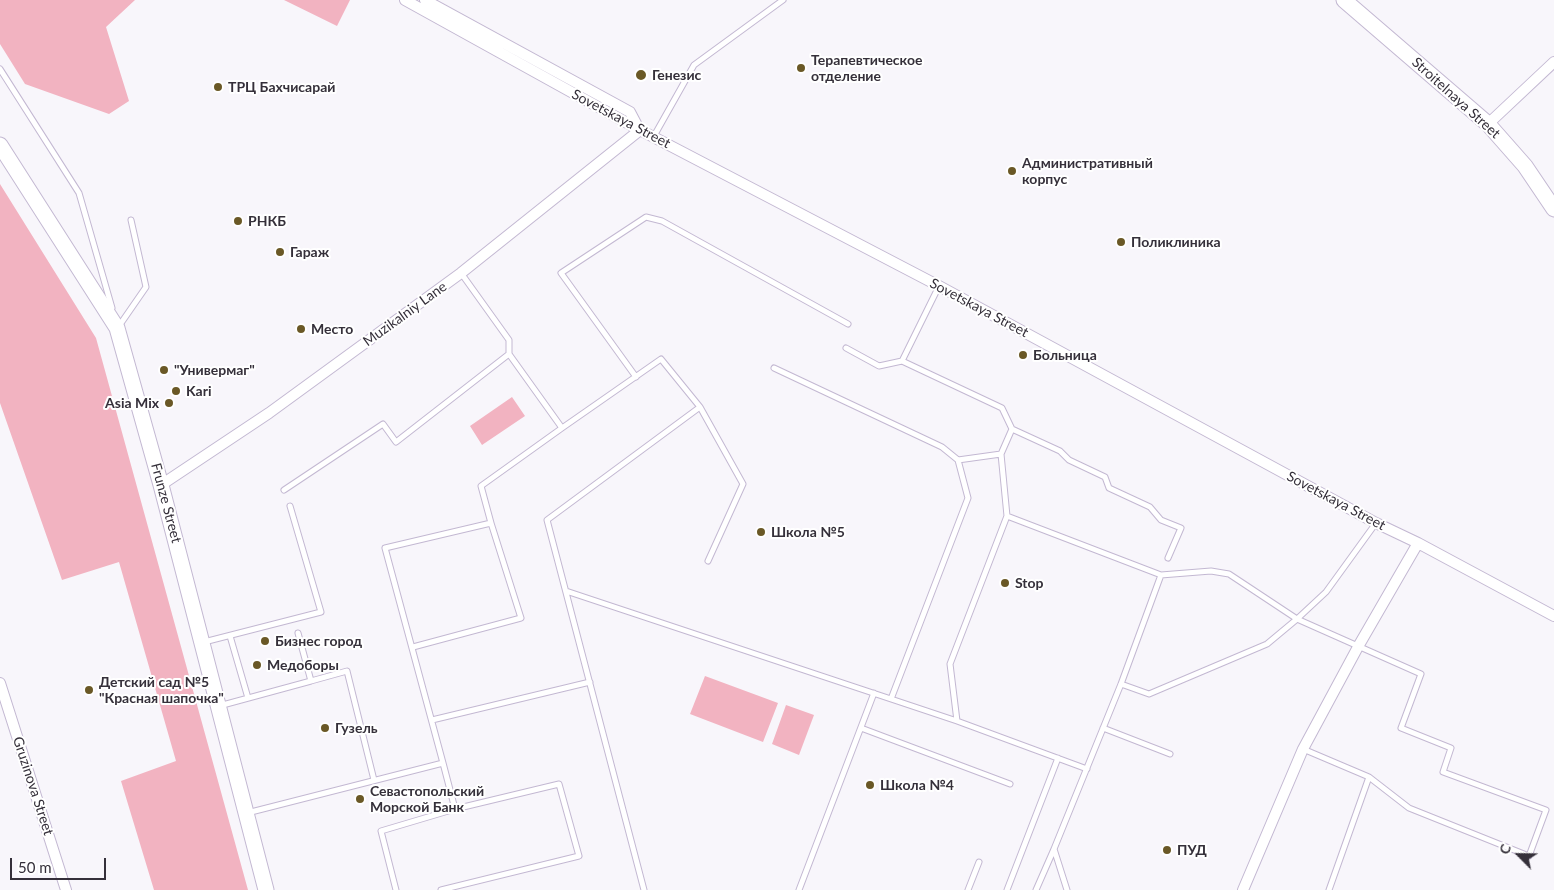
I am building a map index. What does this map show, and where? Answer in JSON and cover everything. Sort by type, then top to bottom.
[{"type":"main road","name":"Stroitelnaya Street","points":[[1344,0],[1488,124],[1525,166],[1554,209]]},
{"type":"main road","name":"Frunze Street","points":[[0,145],[6,165],[117,328],[161,485],[266,890]]},
{"type":"street","name":"Sovetskaya Street","points":[[405,0],[640,130],[939,286],[1376,523],[1418,543],[1554,616]]},
{"type":"street","points":[[425,0],[630,112],[640,130]]},
{"type":"street","points":[[1488,124],[1554,62]]},
{"type":"street","name":"Muzikalniy Lane","points":[[161,485],[269,414],[461,273],[640,130]]},
{"type":"street","points":[[1243,890],[1303,749],[1359,645],[1418,543]]},
{"type":"street","name":"Gruzinova Street","points":[[0,683],[66,890]]},
{"type":"lane","points":[[654,136],[694,65],[783,0]]},
{"type":"lane","points":[[0,69],[79,193],[117,328]]},
{"type":"lane","points":[[636,377],[561,273],[646,217],[662,221],[848,324]]},
{"type":"lane","points":[[117,328],[146,286],[131,220]]},
{"type":"lane","points":[[461,273],[509,340],[509,354],[562,428]]},
{"type":"lane","points":[[902,361],[939,286]]},
{"type":"lane","points":[[846,348],[880,366],[902,361],[1002,408],[1012,429],[1060,451],[1069,460],[1105,477],[1109,488],[1150,507],[1161,520],[1181,528],[1168,558]]},
{"type":"lane","points":[[284,490],[383,424],[396,442],[509,354]]},
{"type":"lane","points":[[413,647],[521,618],[480,486],[661,359],[700,407],[743,484],[708,561]]},
{"type":"lane","points":[[774,368],[942,447],[958,460],[968,498],[891,699]]},
{"type":"lane","points":[[644,890],[547,520],[700,407]]},
{"type":"lane","points":[[957,721],[950,664],[1007,516],[1001,454],[1012,429]]},
{"type":"lane","points":[[958,460],[1001,454]]},
{"type":"lane","points":[[201,643],[320,612],[290,506]]},
{"type":"lane","points":[[1007,516],[1161,575],[1211,571],[1228,574],[1298,619],[1421,674],[1402,728],[1451,748],[1444,772],[1546,810],[1529,856],[1409,808],[1369,777],[1303,749]]},
{"type":"lane","points":[[455,809],[386,548],[491,523]]},
{"type":"lane","points":[[1121,684],[1149,694],[1268,644],[1326,592],[1376,523]]},
{"type":"lane","points":[[1036,890],[1121,684],[1161,575]]},
{"type":"lane","points":[[566,591],[957,721],[1087,769]]},
{"type":"lane","points":[[298,633],[311,681]]},
{"type":"lane","points":[[230,636],[248,698]]},
{"type":"lane","points":[[218,706],[347,672],[374,780]]},
{"type":"lane","points":[[432,720],[590,682]]},
{"type":"lane","points":[[799,890],[874,693]]},
{"type":"lane","points":[[861,728],[1010,784]]},
{"type":"lane","points":[[1103,728],[1170,754]]},
{"type":"lane","points":[[1007,890],[1058,758]]},
{"type":"lane","points":[[246,813],[443,763]]},
{"type":"lane","points":[[1329,890],[1369,777]]},
{"type":"lane","points":[[396,890],[380,831],[455,809],[558,784],[578,856],[441,890]]},
{"type":"lane","points":[[1054,849],[1067,890]]},
{"type":"lane","points":[[968,890],[979,862]]},
{"type":"shaded area","points":[[0,0],[135,0],[106,27],[129,101],[109,114],[25,84],[0,44]]},
{"type":"shaded area","points":[[284,0],[350,0],[337,26]]},
{"type":"shaded area","points":[[0,184],[96,338],[248,890],[154,890],[121,781],[176,761],[119,562],[62,580],[0,403]]},
{"type":"shaded area","points":[[512,397],[525,416],[482,445],[470,426]]},
{"type":"shaded area","points":[[705,676],[778,703],[763,742],[690,714]]},
{"type":"shaded area","points":[[786,705],[814,715],[799,755],[772,744]]},
{"type":"place","name":"Терапевтическое отделение","points":[[801,68]]},
{"type":"place","name":"Генезис","points":[[641,75]]},
{"type":"place","name":"ТРЦ Бахчисарай","points":[[218,87]]},
{"type":"place","name":"Административный корпус","points":[[1012,171]]},
{"type":"place","name":"РНКБ","points":[[238,221]]},
{"type":"place","name":"Поликлиника","points":[[1121,242]]},
{"type":"place","name":"Гараж","points":[[280,252]]},
{"type":"place","name":"Место","points":[[301,329]]},
{"type":"place","name":"Больница","points":[[1023,355]]},
{"type":"place","name":"\"Универмаг\"","points":[[164,370]]},
{"type":"place","name":"Kari","points":[[176,391]]},
{"type":"place","name":"Asia Mix","points":[[169,403]]},
{"type":"place","name":"Школа №5","points":[[761,532]]},
{"type":"place","name":"Stop","points":[[1005,583]]},
{"type":"place","name":"Бизнес город","points":[[265,641]]},
{"type":"place","name":"Медоборы","points":[[257,665]]},
{"type":"place","name":"Детский сад №5 \"Красная шапочка\"","points":[[89,690]]},
{"type":"place","name":"Гузель","points":[[325,728]]},
{"type":"place","name":"Школа №4","points":[[870,785]]},
{"type":"place","name":"Севастопольский Морской Банк","points":[[360,799]]},
{"type":"place","name":"ПУД","points":[[1167,850]]}]
